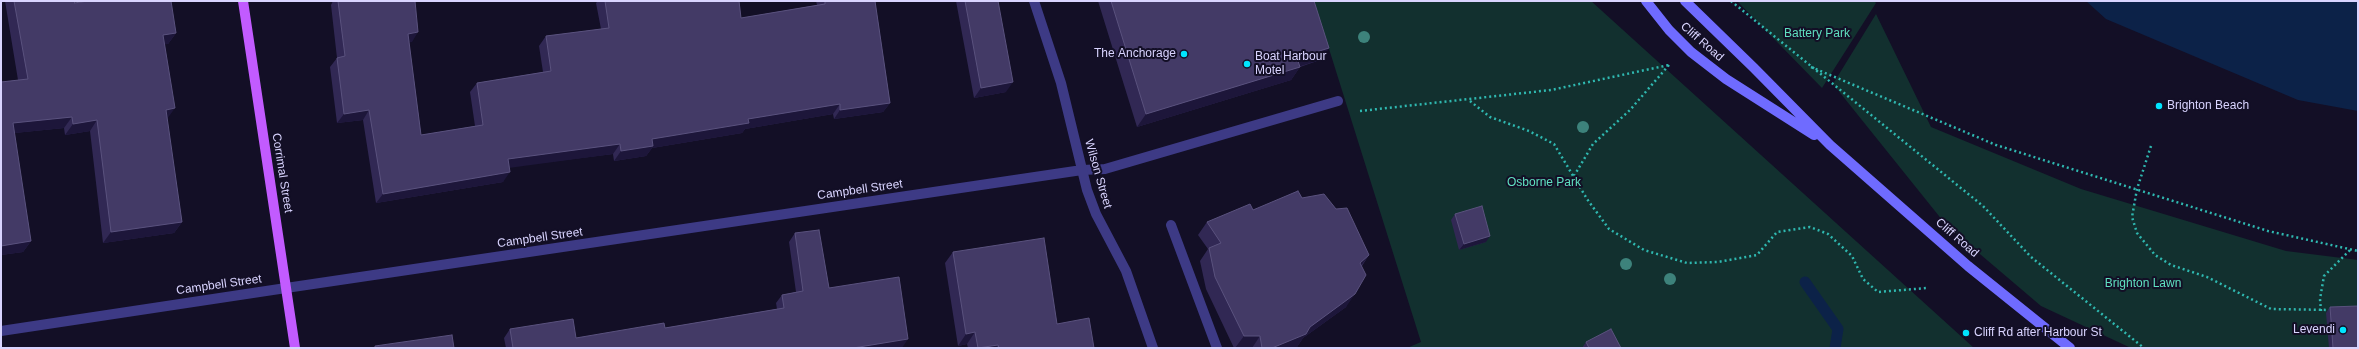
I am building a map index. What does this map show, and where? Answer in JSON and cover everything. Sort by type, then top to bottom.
[{"type":"main road","name":"Corrimal Street","points":[[243,1],[295,348]]},
{"type":"main road","name":"Cliff Road","points":[[1646,1],[1669,30],[1714,70],[1830,145]]},
{"type":"main road","name":"Cliff Road","points":[[1685,1],[1830,145],[1968,266],[2070,348]]},
{"type":"street","name":"Wilson Street","points":[[1034,1],[1061,83],[1082,170],[1096,214],[1126,271],[1153,348]]},
{"type":"street","name":"Campbell Street","points":[[1,331],[1082,170],[1105,169],[1338,100]]},
{"type":"street","points":[[1171,225],[1217,348]]},
{"type":"path","points":[[1731,1],[1983,206],[2032,257],[2144,348]]},
{"type":"path","points":[[1574,176],[1593,144],[1630,110],[1673,61]]},
{"type":"path","points":[[1356,112],[1551,90],[1669,65]]},
{"type":"path","points":[[1811,67],[1996,145],[2268,231],[2358,251]]},
{"type":"path","points":[[1469,100],[1490,117],[1529,131],[1554,144],[1586,199],[1609,229],[1644,250],[1687,263],[1718,262],[1757,256],[1777,232],[1810,227],[1828,234],[1852,256],[1863,279],[1878,292],[1928,288]]},
{"type":"path","points":[[2151,146],[2137,190],[2132,217],[2137,233],[2155,255],[2171,266],[2207,277],[2271,309],[2321,311],[2336,310]]},
{"type":"path","points":[[2321,311],[2320,299],[2324,276],[2351,249]]},
{"type":"green space","name":"Osborne Park","points":[[1314,1],[1591,1],[1974,348],[1407,348],[1421,342]]},
{"type":"green space","name":"Battery Park","points":[[1737,1],[1874,1],[1876,3],[1822,88]]},
{"type":"green space","name":"Brighton Lawn","points":[[1876,14],[1931,127],[2081,189],[2286,251],[2358,260],[2358,348],[2131,348],[2041,306],[1947,226],[1833,84]]},
{"type":"water","points":[[2086,1],[2358,1],[2358,111],[2298,100],[2106,19]]},
{"type":"building","points":[[14,1],[76,1],[74,3],[88,1],[171,1],[176,33],[163,35],[175,108],[166,110],[182,222],[111,232],[97,120],[73,124],[72,117],[13,123],[31,241],[1,246],[1,82],[28,79]]},
{"type":"building","points":[[338,1],[415,1],[418,32],[408,34],[421,135],[483,125],[477,83],[551,71],[546,36],[609,28],[605,1],[739,1],[741,18],[825,4],[825,1],[875,1],[890,103],[840,110],[840,104],[748,119],[749,123],[652,139],[653,146],[621,151],[620,144],[508,159],[510,172],[383,194],[369,110],[344,114],[337,58],[345,56]]},
{"type":"building","points":[[965,1],[998,1],[1013,82],[981,88]]},
{"type":"building","points":[[1111,1],[1314,1],[1329,48],[1297,58],[1300,67],[1146,114]]},
{"type":"building","points":[[1298,191],[1302,198],[1324,194],[1336,209],[1347,208],[1369,255],[1360,263],[1366,275],[1355,294],[1310,327],[1306,334],[1272,348],[1262,348],[1260,336],[1244,336],[1215,277],[1209,248],[1221,243],[1207,222],[1250,204],[1253,210]]},
{"type":"building","points":[[1482,206],[1490,236],[1464,244],[1455,214]]},
{"type":"building","points":[[819,230],[829,288],[899,277],[908,339],[853,348],[513,348],[510,329],[573,319],[576,338],[664,323],[665,328],[784,308],[782,295],[803,291],[795,233]]},
{"type":"building","points":[[1044,238],[1057,324],[1089,318],[1094,348],[999,348],[998,345],[978,348],[975,332],[966,334],[953,252]]},
{"type":"building","name":"Levendi","points":[[2358,306],[2358,348],[2333,348],[2330,307]]},
{"type":"building","points":[[1611,329],[1621,348],[1589,348],[1586,342]]},
{"type":"building","points":[[452,335],[454,348],[375,348],[375,346]]},
{"type":"waterway","points":[[1805,282],[1838,329],[1835,348]]},
{"type":"place","name":"The Anchorage","points":[[1184,54]]},
{"type":"place","name":"Boat Harbour Motel","points":[[1247,64]]},
{"type":"place","name":"Brighton Beach","points":[[2159,106]]},
{"type":"place","name":"Levendi","points":[[2343,330]]},
{"type":"place","name":"Cliff Rd after Harbour St","points":[[1966,333]]}]
